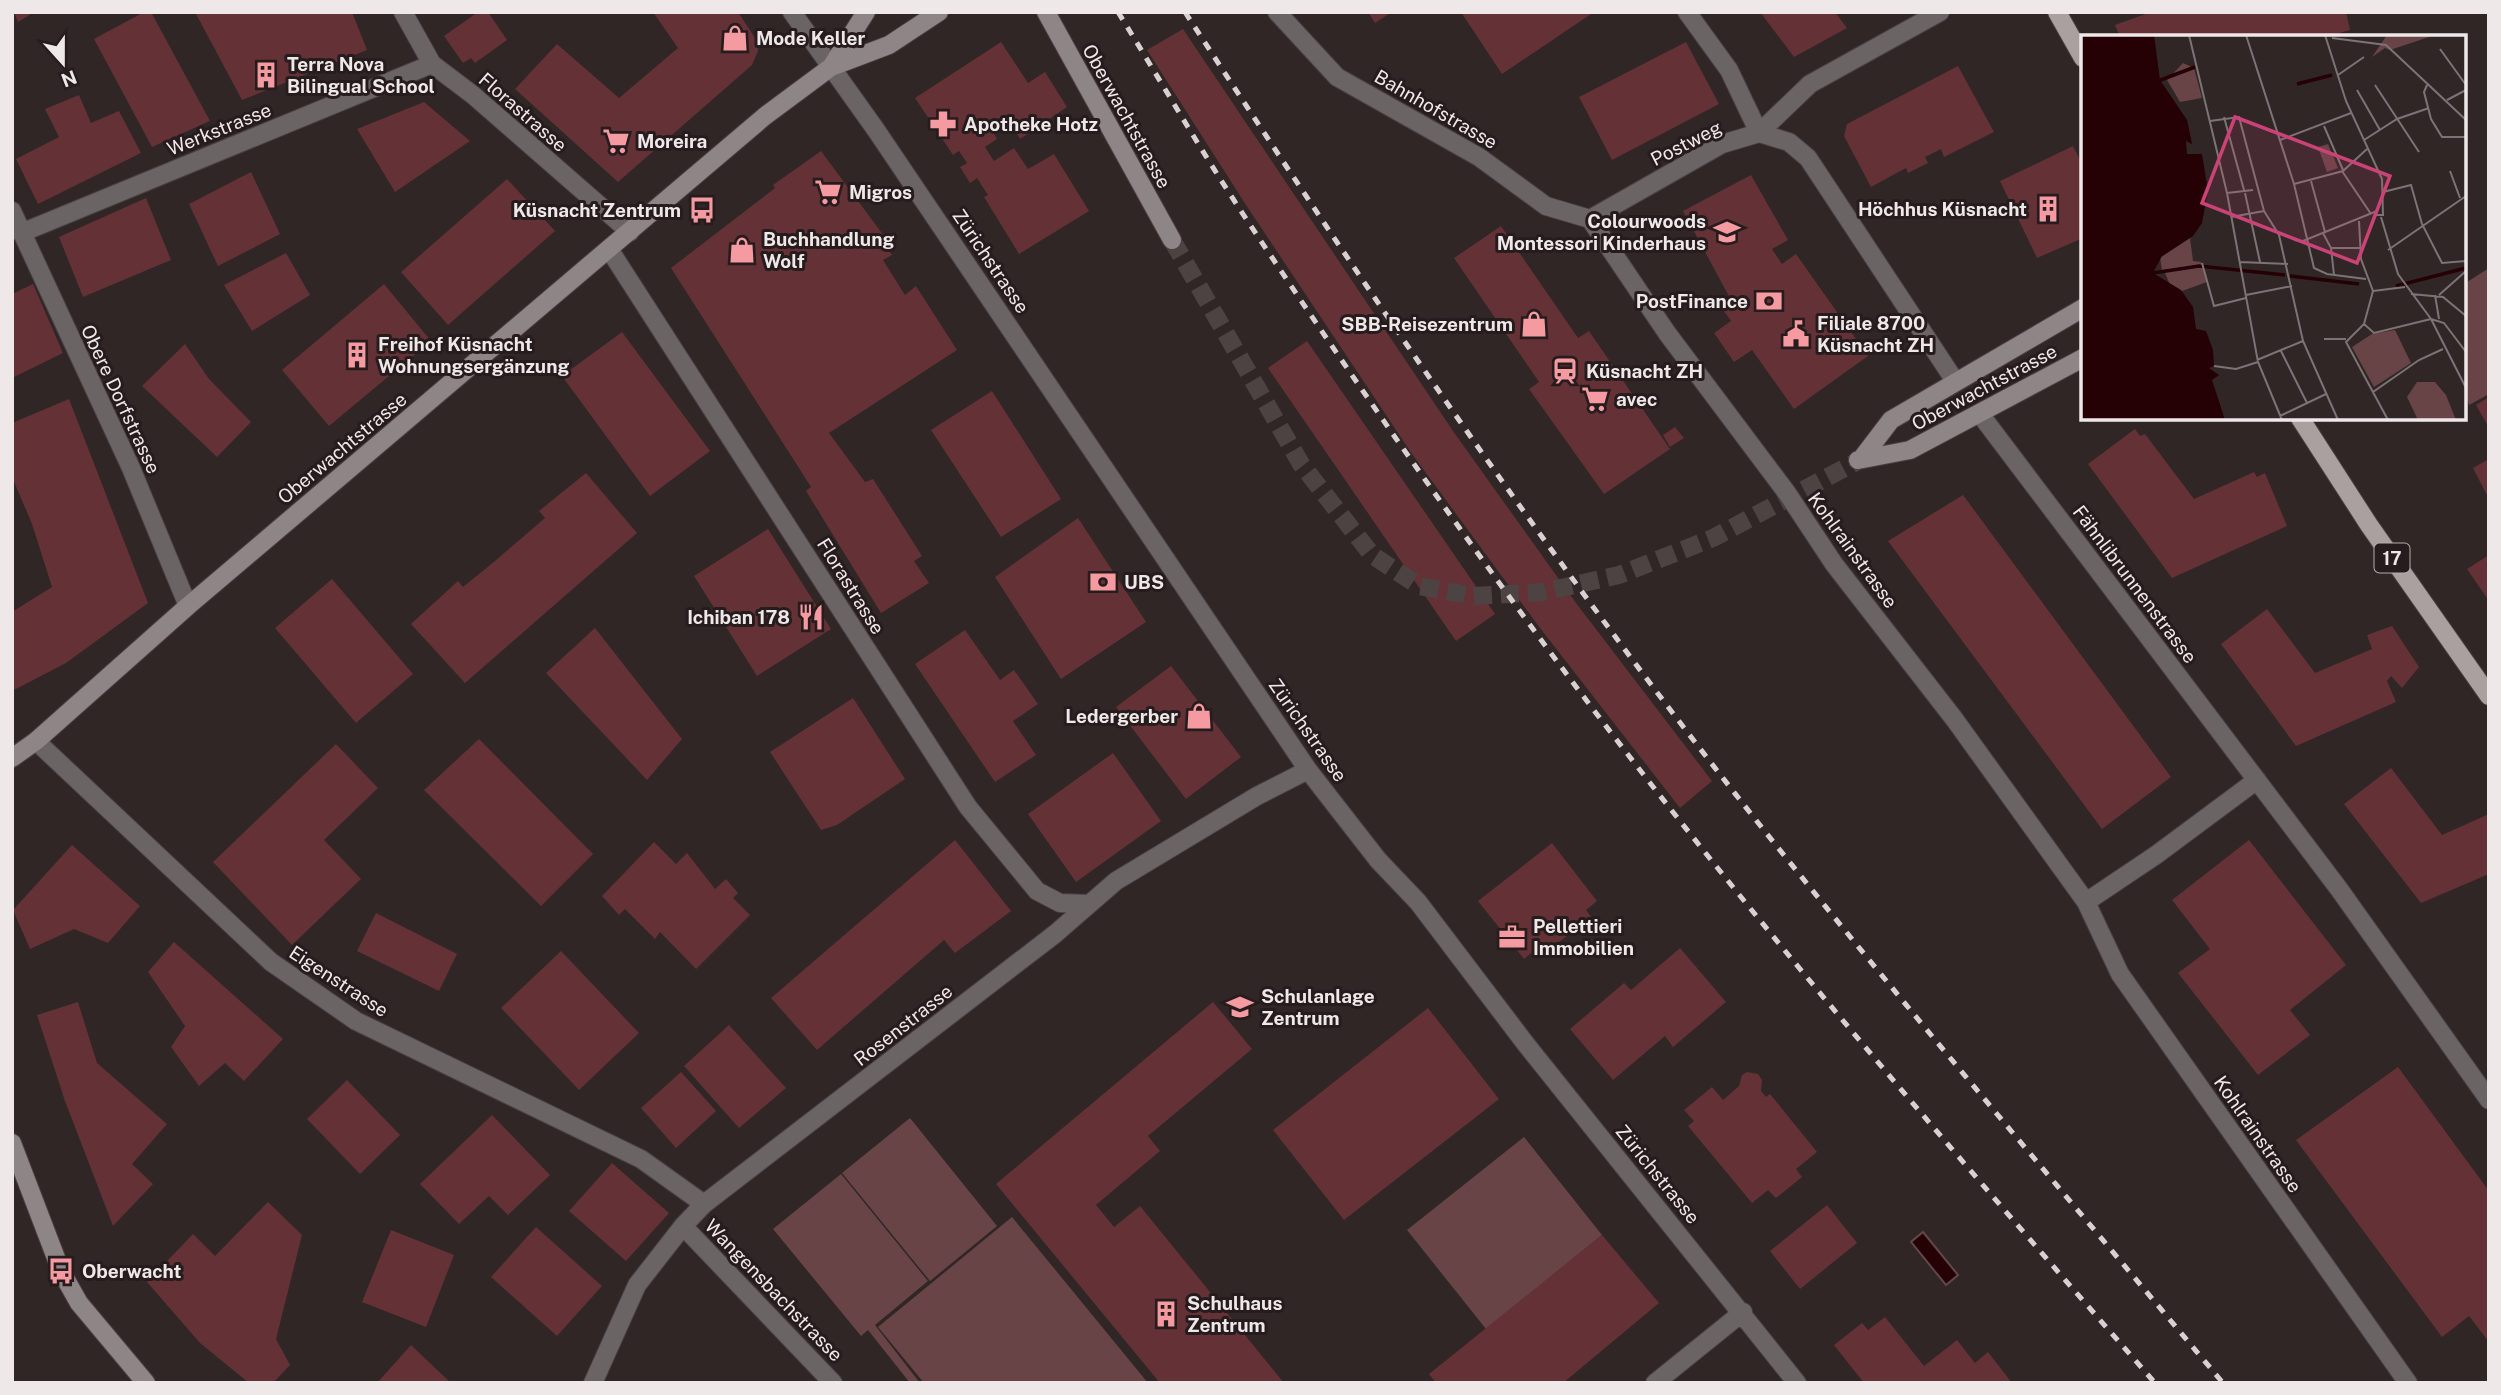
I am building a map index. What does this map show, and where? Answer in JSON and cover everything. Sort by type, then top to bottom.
[{"type":"main road","name":"Oberwachtstrasse","points":[[831,67],[866,12]]},
{"type":"main road","name":"Oberwachtstrasse","points":[[12,758],[36,741],[188,606],[765,116],[831,67],[889,45],[939,12]]},
{"type":"main road","name":"Oberwachtstrasse","points":[[1045,12],[1172,240]]},
{"type":"main road","points":[[2057,12],[2081,54]]},
{"type":"main road","name":"Oberwachtstrasse","points":[[2081,309],[1891,420],[1859,460],[1910,450],[2081,359]]},
{"type":"main road","name":"17","points":[[2301,420],[2369,525],[2489,696]]},
{"type":"main road","points":[[12,1143],[61,1270],[79,1303],[146,1383]]},
{"type":"street","name":"Florastrasse","points":[[403,12],[432,64],[473,94],[630,232]]},
{"type":"street","name":"Zürichstrasse","points":[[792,12],[1308,770],[1378,860],[1418,902],[1525,1043],[1743,1312],[1797,1383]]},
{"type":"street","name":"Bahnhofstrasse","points":[[1277,12],[1337,77],[1479,157],[1546,206],[1590,219]]},
{"type":"street","points":[[1687,12],[1729,71],[1759,133],[1789,142],[1808,158],[1955,381]]},
{"type":"street","name":"Postweg","points":[[1590,219],[1722,144],[1759,133],[1810,83],[1940,12]]},
{"type":"street","name":"Werkstrasse","points":[[21,233],[432,64]]},
{"type":"street","name":"Obere Dorfstrasse","points":[[12,211],[131,468],[188,606]]},
{"type":"street","name":"Kohlrainstrasse","points":[[1590,219],[1667,333],[1787,493],[1834,564],[1955,720],[2086,902],[2120,974],[2408,1383]]},
{"type":"street","name":"Florastrasse","points":[[609,249],[968,807],[1037,891],[1059,903],[1089,904]]},
{"type":"street","name":"Fähnlibrunnenstrasse","points":[[1980,414],[2257,780],[2489,1100]]},
{"type":"street","name":"Eigenstrasse","points":[[36,741],[271,962],[356,1021],[641,1159],[704,1204]]},
{"type":"street","name":"Rosenstrasse","points":[[593,1383],[637,1285],[683,1226],[704,1204],[1055,934],[1116,881],[1257,796],[1308,770]]},
{"type":"street","points":[[2086,902],[2156,855],[2257,780]]},
{"type":"street","name":"Wangensbachstrasse","points":[[683,1226],[833,1383]]},
{"type":"street","points":[[1655,1383],[1743,1312]]},
{"type":"shaded area","points":[[2489,268],[2489,394],[2469,405],[2466,395],[2466,283]]},
{"type":"shaded area","points":[[910,1118],[997,1226],[930,1281],[842,1173]]},
{"type":"shaded area","points":[[1524,1137],[1602,1235],[1486,1329],[1407,1230]]},
{"type":"shaded area","points":[[841,1174],[928,1281],[875,1325],[920,1383],[910,1383],[868,1330],[861,1336],[773,1229]]},
{"type":"shaded area","points":[[1012,1217],[1148,1383],[924,1383],[878,1327]]},
{"type":"shaded area","points":[[1923,1232],[1958,1275],[1946,1285],[1911,1242]]},
{"type":"building","points":[[14,12],[34,12],[18,22]]},
{"type":"building","points":[[144,12],[151,12],[210,121],[152,147],[94,39]]},
{"type":"building","name":"Terra Nova Bilingual School","points":[[195,12],[352,12],[367,50],[242,100]]},
{"type":"building","points":[[478,12],[488,12],[507,40],[475,63],[471,58],[463,63],[444,36]]},
{"type":"building","points":[[653,12],[738,12],[757,41],[758,51],[752,65],[618,182],[515,89],[557,44],[619,98],[678,48]]},
{"type":"building","points":[[1368,12],[1392,12],[1375,23]]},
{"type":"building","points":[[1461,12],[1594,12],[1502,74]]},
{"type":"building","points":[[1760,12],[1835,12],[1847,28],[1794,57]]},
{"type":"building","points":[[2151,12],[2346,12],[2350,30],[2332,35],[2119,35],[2115,25]]},
{"type":"building","points":[[1183,29],[1453,431],[1576,603],[1712,781],[1680,808],[1540,628],[1412,454],[1246,205],[1147,50]]},
{"type":"building","points":[[1001,42],[1028,83],[1045,72],[1067,107],[1020,139],[1008,119],[992,130],[997,139],[985,147],[994,161],[1014,148],[1028,169],[1054,154],[1089,211],[1019,254],[984,197],[988,195],[977,178],[970,183],[960,167],[967,163],[959,151],[953,155],[915,98]]},
{"type":"building","points":[[1686,42],[1719,104],[1612,160],[1579,97]]},
{"type":"building","points":[[1958,66],[1994,132],[1944,157],[1941,149],[1925,157],[1928,163],[1908,173],[1906,168],[1871,187],[1844,136],[1847,124]]},
{"type":"building","points":[[79,95],[91,123],[119,111],[141,153],[38,204],[16,159],[59,137],[45,109]]},
{"type":"building","points":[[424,102],[470,141],[395,192],[357,129]]},
{"type":"building","name":"Höchhus Küsnacht","points":[[2073,146],[2081,162],[2081,239],[2037,258],[2000,181]]},
{"type":"building","points":[[821,151],[887,240],[884,243],[892,255],[883,260],[905,295],[916,286],[957,350],[829,433],[865,482],[873,479],[922,556],[914,561],[929,583],[881,613],[806,491],[811,487],[671,268],[775,188],[773,185]]},
{"type":"building","points":[[251,172],[280,234],[218,266],[189,204]]},
{"type":"building","points":[[1751,175],[1788,240],[1772,249],[1782,264],[1796,254],[1868,356],[1794,409],[1752,350],[1734,362],[1714,333],[1731,321],[1721,307],[1731,300],[1683,211]]},
{"type":"building","points":[[507,179],[555,231],[448,325],[401,272]]},
{"type":"building","points":[[146,198],[171,260],[83,297],[59,237]]},
{"type":"building","points":[[1501,226],[1578,338],[1589,331],[1670,449],[1604,494],[1529,389],[1539,382],[1454,258]]},
{"type":"building","points":[[286,253],[310,295],[252,331],[224,285]]},
{"type":"building","points":[[33,284],[63,353],[12,378],[12,294]]},
{"type":"building","name":"Freihof Küsnacht Wohnungsergänzung","points":[[384,284],[431,341],[329,426],[282,370]]},
{"type":"building","points":[[622,332],[710,451],[650,496],[562,376]]},
{"type":"building","points":[[1307,341],[1495,614],[1456,641],[1268,368]]},
{"type":"building","points":[[185,344],[209,379],[251,422],[217,457],[142,386]]},
{"type":"building","points":[[992,391],[1061,499],[1001,537],[931,430]]},
{"type":"building","points":[[2489,397],[2489,428],[2476,405]]},
{"type":"building","points":[[69,399],[148,603],[66,663],[12,691],[12,612],[52,587],[32,524],[12,477],[12,423]]},
{"type":"building","points":[[1675,427],[1684,438],[1670,447],[1663,435]]},
{"type":"building","points":[[2135,429],[2140,436],[2145,434],[2194,499],[2254,472],[2257,477],[2265,473],[2287,526],[2172,578],[2088,464]]},
{"type":"building","points":[[2489,459],[2489,499],[2473,468]]},
{"type":"building","points":[[586,473],[637,533],[465,683],[411,624],[458,581],[463,587],[545,518],[539,511]]},
{"type":"building","points":[[1963,495],[2171,777],[2102,829],[1888,541]]},
{"type":"building","points":[[1078,518],[1146,622],[1061,679],[995,577]]},
{"type":"building","points":[[768,529],[831,629],[757,676],[694,576]]},
{"type":"building","points":[[2489,555],[2489,601],[2467,569]]},
{"type":"building","points":[[332,579],[413,674],[356,723],[275,628]]},
{"type":"building","points":[[2267,609],[2315,673],[2372,649],[2367,635],[2392,626],[2419,667],[2402,688],[2391,676],[2387,681],[2396,702],[2296,746],[2221,644]]},
{"type":"building","points":[[595,628],[682,739],[647,780],[546,673]]},
{"type":"building","points":[[965,630],[1000,680],[1014,670],[1038,704],[1013,721],[1036,755],[995,782],[915,664]]},
{"type":"building","points":[[1171,666],[1241,757],[1186,799],[1116,707]]},
{"type":"building","points":[[853,698],[905,779],[837,825],[821,830],[770,752]]},
{"type":"building","points":[[479,739],[593,854],[541,906],[424,790]]},
{"type":"building","points":[[336,744],[378,788],[324,840],[361,879],[292,945],[213,862]]},
{"type":"building","points":[[1113,753],[1161,821],[1076,882],[1028,814]]},
{"type":"building","points":[[2391,768],[2442,835],[2489,814],[2489,874],[2421,903],[2344,804]]},
{"type":"building","points":[[955,840],[1011,911],[955,953],[944,940],[817,1050],[771,998]]},
{"type":"building","points":[[2249,840],[2346,965],[2290,1010],[2310,1035],[2258,1075],[2178,973],[2210,949],[2172,900]]},
{"type":"building","points":[[654,842],[676,864],[687,853],[715,889],[726,879],[738,893],[733,898],[750,915],[696,969],[660,932],[655,939],[625,909],[619,915],[602,896]]},
{"type":"building","points":[[1552,843],[1597,901],[1586,910],[1591,917],[1549,950],[1543,943],[1524,959],[1478,901]]},
{"type":"building","points":[[72,845],[140,906],[108,943],[74,929],[30,949],[13,910]]},
{"type":"building","points":[[376,913],[457,954],[439,991],[357,951]]},
{"type":"building","points":[[174,942],[283,1039],[244,1081],[225,1063],[199,1086],[171,1047],[185,1026],[148,972]]},
{"type":"building","points":[[1680,948],[1726,1002],[1673,1047],[1665,1036],[1613,1080],[1570,1029],[1624,983],[1631,990]]},
{"type":"building","points":[[561,951],[639,1033],[579,1090],[501,1008]]},
{"type":"building","points":[[78,1002],[97,1063],[167,1124],[132,1164],[153,1184],[113,1226],[65,1101],[37,1015]]},
{"type":"building","points":[[1213,1002],[1252,1049],[1148,1136],[1160,1151],[1096,1205],[1114,1227],[1140,1206],[1284,1383],[1160,1383],[996,1184]]},
{"type":"building","points":[[1428,1008],[1499,1099],[1344,1220],[1273,1130]]},
{"type":"building","points":[[729,1025],[786,1088],[739,1128],[684,1066]]},
{"type":"building","points":[[2398,1067],[2489,1191],[2489,1342],[2469,1316],[2442,1337],[2296,1140]]},
{"type":"building","points":[[681,1072],[716,1111],[676,1148],[641,1108]]},
{"type":"building","points":[[1747,1072],[1758,1074],[1762,1080],[1761,1091],[1766,1097],[1770,1094],[1817,1152],[1796,1169],[1802,1177],[1776,1198],[1768,1190],[1752,1203],[1688,1126],[1694,1121],[1684,1110],[1712,1087],[1723,1100],[1739,1086],[1742,1075]]},
{"type":"building","points":[[347,1080],[400,1135],[360,1174],[307,1119]]},
{"type":"building","points":[[492,1115],[550,1175],[508,1215],[489,1196],[459,1224],[420,1184]]},
{"type":"building","points":[[612,1163],[669,1213],[626,1261],[569,1211]]},
{"type":"building","points":[[268,1202],[302,1235],[276,1339],[290,1365],[273,1383],[249,1383],[200,1343],[147,1282],[193,1234],[215,1256]]},
{"type":"building","points":[[1827,1205],[1857,1243],[1800,1289],[1770,1251]]},
{"type":"building","points":[[536,1227],[602,1286],[557,1336],[491,1277]]},
{"type":"building","points":[[391,1230],[454,1255],[426,1327],[362,1302]]},
{"type":"building","points":[[1602,1235],[1659,1303],[1563,1383],[1436,1383],[1429,1374]]},
{"type":"building","points":[[1885,1317],[1924,1366],[1957,1340],[1975,1363],[1988,1352],[2012,1383],[1864,1383],[1834,1345],[1862,1323],[1868,1330]]},
{"type":"building","points":[[411,1345],[451,1383],[377,1383]]},
{"type":"tunnel","points":[[1172,240],[1301,464],[1372,555],[1419,586],[1473,596],[1543,592],[1619,575],[1713,538],[1856,462]]},
{"type":"railway","points":[[1118,12],[1225,186],[1312,317],[1458,526],[1606,727],[1836,1012],[2155,1383]]},
{"type":"railway","points":[[1185,12],[1397,331],[1544,539],[1696,744],[1830,912],[2223,1383]]},
{"type":"place","name":"Mode Keller","points":[[735,38]]},
{"type":"place","name":"Terra Nova Bilingual School","points":[[266,75]]},
{"type":"place","name":"Apotheke Hotz","points":[[943,124]]},
{"type":"place","name":"Moreira","points":[[616,141]]},
{"type":"place","name":"Migros","points":[[828,192]]},
{"type":"place","name":"Höchhus Küsnacht","points":[[2048,209]]},
{"type":"place","name":"Küsnacht Zentrum","points":[[702,210]]},
{"type":"place","name":"Colourwoods Montessori Kinderhaus","points":[[1727,232]]},
{"type":"place","name":"Buchhandlung Wolf","points":[[742,250]]},
{"type":"place","name":"PostFinance","points":[[1769,301]]},
{"type":"place","name":"SBB-Reisezentrum","points":[[1534,324]]},
{"type":"place","name":"Filiale 8700 Küsnacht ZH","points":[[1796,334]]},
{"type":"place","name":"Freihof Küsnacht Wohnungsergänzung","points":[[357,355]]},
{"type":"place","name":"Küsnacht ZH","points":[[1565,371]]},
{"type":"place","name":"avec","points":[[1595,399]]},
{"type":"place","name":"UBS","points":[[1103,582]]},
{"type":"place","name":"Ichiban 178","points":[[811,617]]},
{"type":"place","name":"Ledergerber","points":[[1199,716]]},
{"type":"place","name":"Pellettieri Immobilien","points":[[1512,937]]},
{"type":"place","name":"Schulanlage Zentrum","points":[[1240,1007]]},
{"type":"place","name":"Oberwacht","points":[[61,1271]]},
{"type":"place","name":"Schulhaus Zentrum","points":[[1166,1314]]}]
